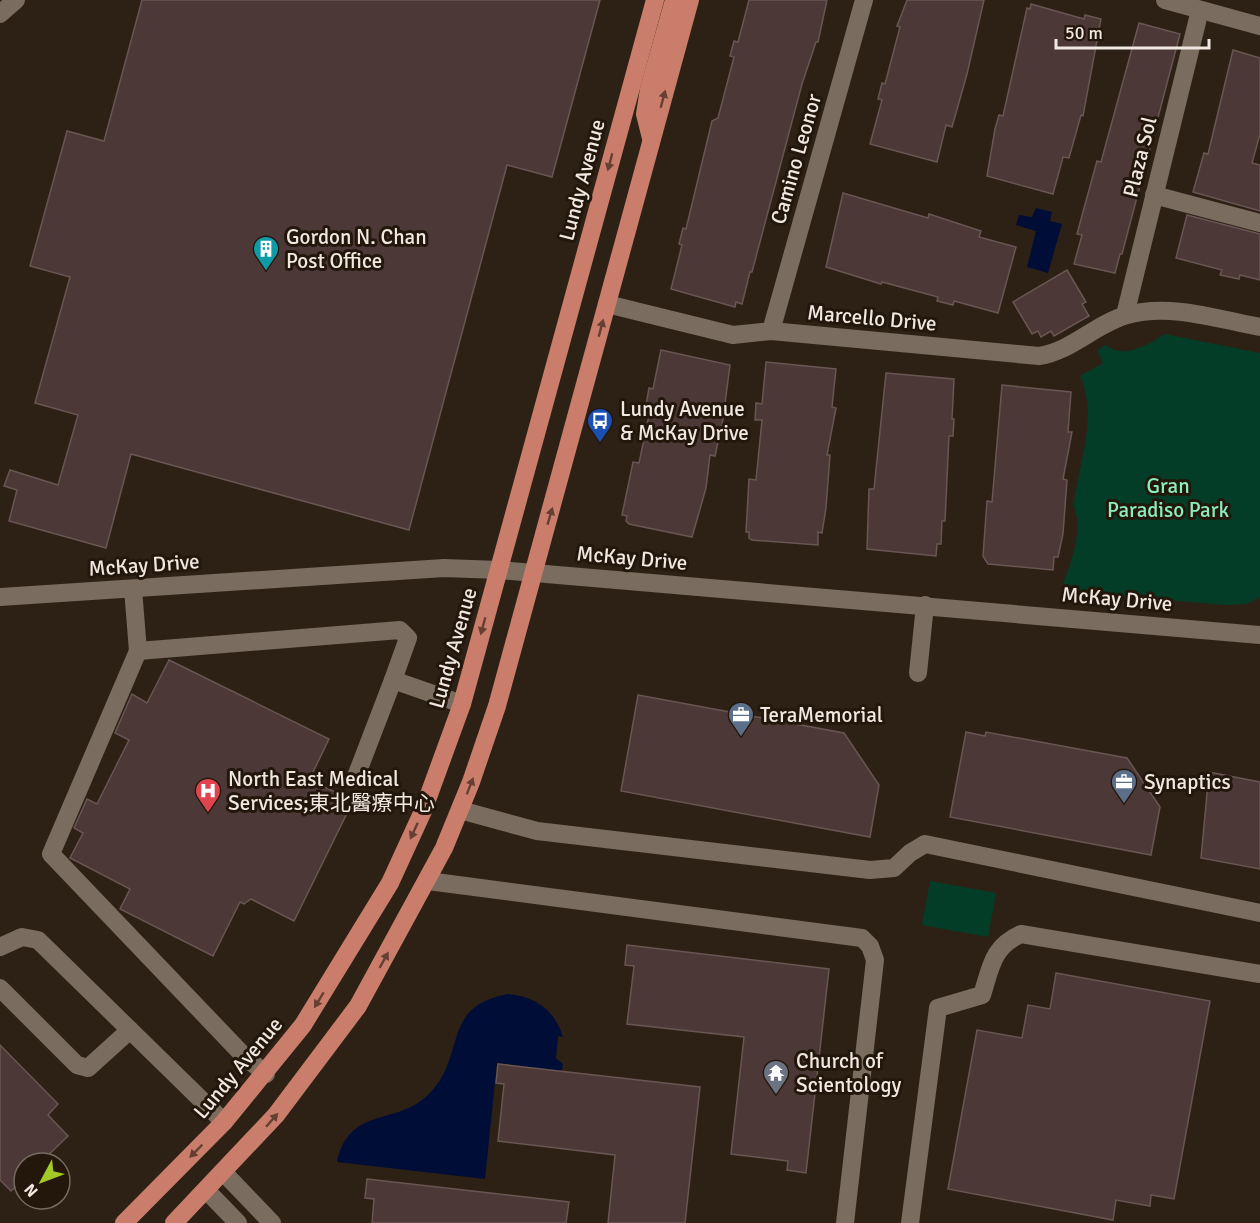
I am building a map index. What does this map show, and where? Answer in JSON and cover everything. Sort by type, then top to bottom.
[{"type":"main road","name":"Lundy Avenue","points":[[124,1223],[225,1122],[266,1074],[303,1025],[390,883],[423,811],[462,704],[654,0]]},
{"type":"main road","points":[[652,139],[645,114],[649,89],[674,0]]},
{"type":"main road","points":[[174,1223],[224,1173],[276,1115],[358,1006],[428,881],[460,810],[497,706],[690,0]]},
{"type":"street","points":[[0,14],[16,0]]},
{"type":"street","name":"Camino Leonor","points":[[771,331],[864,0]]},
{"type":"street","points":[[1166,0],[1260,26]]},
{"type":"street","name":"Plaza Sol","points":[[1125,315],[1200,10]]},
{"type":"street","points":[[1154,195],[1260,223]]},
{"type":"street","name":"Marcello Drive","points":[[607,304],[733,335],[771,331],[1039,356],[1054,354],[1125,315]]},
{"type":"street","points":[[1125,315],[1167,309],[1260,327]]},
{"type":"street","name":"McKay Drive","points":[[0,597],[444,568],[534,572],[1260,635]]},
{"type":"street","points":[[133,589],[138,651],[51,854],[244,1056],[266,1074]]},
{"type":"street","points":[[918,673],[925,605]]},
{"type":"street","points":[[138,651],[400,630],[408,638],[355,779]]},
{"type":"street","points":[[393,680],[462,704]]},
{"type":"street","points":[[460,810],[537,831],[870,870],[894,868],[910,853],[925,844],[1260,913]]},
{"type":"street","points":[[428,881],[862,938],[870,946],[875,960],[845,1223]]},
{"type":"street","points":[[910,1223],[938,1008],[982,995],[994,956],[1006,941],[1021,934],[1260,974]]},
{"type":"street","points":[[0,947],[22,937],[38,940],[225,1122]]},
{"type":"street","points":[[0,988],[77,1065],[88,1068],[96,1063],[130,1030]]},
{"type":"street","points":[[224,1173],[272,1223]]},
{"type":"street","points":[[206,1190],[238,1223]]},
{"type":"green space","name":"Gran Paradiso Park","points":[[1165,334],[1260,353],[1260,597],[1247,604],[1226,605],[1061,591],[1077,537],[1074,502],[1088,422],[1088,406],[1080,376],[1103,363],[1097,350],[1106,345],[1113,349],[1128,351],[1144,346]]},
{"type":"green space","points":[[930,881],[996,893],[988,937],[922,925]]},
{"type":"water","points":[[1036,208],[1052,212],[1050,221],[1062,224],[1048,273],[1027,267],[1036,231],[1016,225],[1019,215],[1032,217]]},
{"type":"water","points":[[508,994],[527,998],[543,1006],[555,1019],[563,1037],[558,1036],[556,1058],[563,1064],[562,1071],[497,1063],[485,1179],[337,1162],[343,1144],[352,1132],[363,1124],[402,1111],[428,1095],[448,1065],[463,1021],[472,1010],[486,1000]]},
{"type":"building","name":"Gordon N. Chan Post Office","points":[[142,0],[600,0],[552,177],[507,165],[409,530],[131,454],[106,548],[9,521],[17,490],[4,486],[10,470],[58,485],[78,415],[35,403],[70,277],[30,266],[67,131],[104,141]]},
{"type":"building","points":[[749,0],[827,0],[818,42],[816,42],[802,84],[752,272],[750,272],[742,304],[736,302],[735,307],[671,289],[682,245],[679,244],[683,228],[686,229],[712,121],[718,118],[734,57],[730,56],[734,41],[738,42]]},
{"type":"building","points":[[907,0],[984,0],[952,127],[946,125],[937,162],[870,144],[882,100],[878,99],[882,83],[885,84],[900,27],[897,26]]},
{"type":"building","points":[[1031,4],[1084,19],[1085,15],[1101,19],[1083,116],[1081,115],[1069,158],[1063,157],[1053,194],[987,176],[995,129],[999,115],[1003,116],[1027,8],[1030,9]]},
{"type":"building","points":[[1139,23],[1180,34],[1115,273],[1074,264],[1082,235],[1077,234],[1097,161],[1101,162]]},
{"type":"building","points":[[1233,50],[1260,58],[1260,134],[1252,163],[1260,165],[1260,211],[1193,192],[1204,153],[1208,154]]},
{"type":"building","points":[[843,193],[928,218],[929,214],[981,231],[979,237],[1016,247],[998,313],[954,301],[953,305],[937,301],[938,297],[882,282],[881,284],[826,267]]},
{"type":"building","points":[[1187,215],[1260,234],[1260,280],[1240,275],[1239,279],[1220,275],[1222,270],[1176,258]]},
{"type":"building","points":[[1067,270],[1086,302],[1082,304],[1089,316],[1054,336],[1051,331],[1041,337],[1038,331],[1032,334],[1013,302]]},
{"type":"building","points":[[661,350],[730,365],[723,419],[715,456],[710,455],[706,488],[692,537],[629,524],[626,521],[627,516],[622,515],[633,462],[639,463],[651,406],[646,405],[649,388],[653,389]]},
{"type":"building","points":[[766,362],[836,369],[832,407],[836,408],[827,455],[830,455],[826,508],[822,533],[818,532],[818,545],[752,540],[749,538],[749,532],[746,532],[749,479],[756,480],[762,420],[755,420],[756,403],[762,404]]},
{"type":"building","points":[[886,373],[954,379],[953,436],[949,436],[945,521],[942,521],[941,544],[937,544],[936,556],[867,549],[869,489],[874,489]]},
{"type":"building","points":[[1002,385],[1071,392],[1068,432],[1072,432],[1063,479],[1067,480],[1063,534],[1058,557],[1054,557],[1053,570],[988,564],[983,556],[987,501],[992,502]]},
{"type":"building","name":"North East Medical Services;東北醫療中心","points":[[169,660],[329,739],[313,772],[319,779],[317,783],[353,801],[294,921],[251,899],[244,904],[240,902],[213,956],[120,909],[130,889],[70,858],[83,833],[74,828],[87,799],[97,804],[129,740],[115,733],[132,694],[147,703]]},
{"type":"building","points":[[638,695],[844,733],[879,785],[870,837],[621,791]]},
{"type":"building","points":[[966,732],[985,736],[986,732],[1127,758],[1160,807],[1151,855],[950,817]]},
{"type":"building","points":[[1209,772],[1260,782],[1260,869],[1201,858]]},
{"type":"building","name":"Church of Scientology","points":[[627,945],[829,969],[806,1173],[787,1170],[788,1161],[731,1154],[744,1037],[627,1024],[634,966],[625,965]]},
{"type":"building","points":[[1056,973],[1210,1001],[1174,1199],[1151,1195],[1150,1206],[1116,1200],[1113,1220],[948,1189],[977,1030],[1022,1038],[1028,1005],[1050,1009]]},
{"type":"building","points":[[0,1045],[58,1104],[48,1115],[68,1136],[52,1151],[12,1151],[12,1190],[0,1180]]},
{"type":"building","points":[[498,1064],[700,1087],[685,1223],[608,1223],[615,1155],[498,1141],[504,1084],[496,1083]]},
{"type":"building","points":[[367,1179],[569,1202],[566,1223],[372,1223],[374,1199],[365,1198]]},
{"type":"place","name":"Gordon N. Chan Post Office","points":[[266,272]]},
{"type":"place","name":"Lundy Avenue & McKay Drive","points":[[600,444]]},
{"type":"place","name":"TeraMemorial","points":[[741,738]]},
{"type":"place","name":"Synaptics","points":[[1124,805]]},
{"type":"place","name":"North East Medical Services;東北醫療中心","points":[[208,814]]},
{"type":"place","name":"Church of Scientology","points":[[776,1096]]}]
